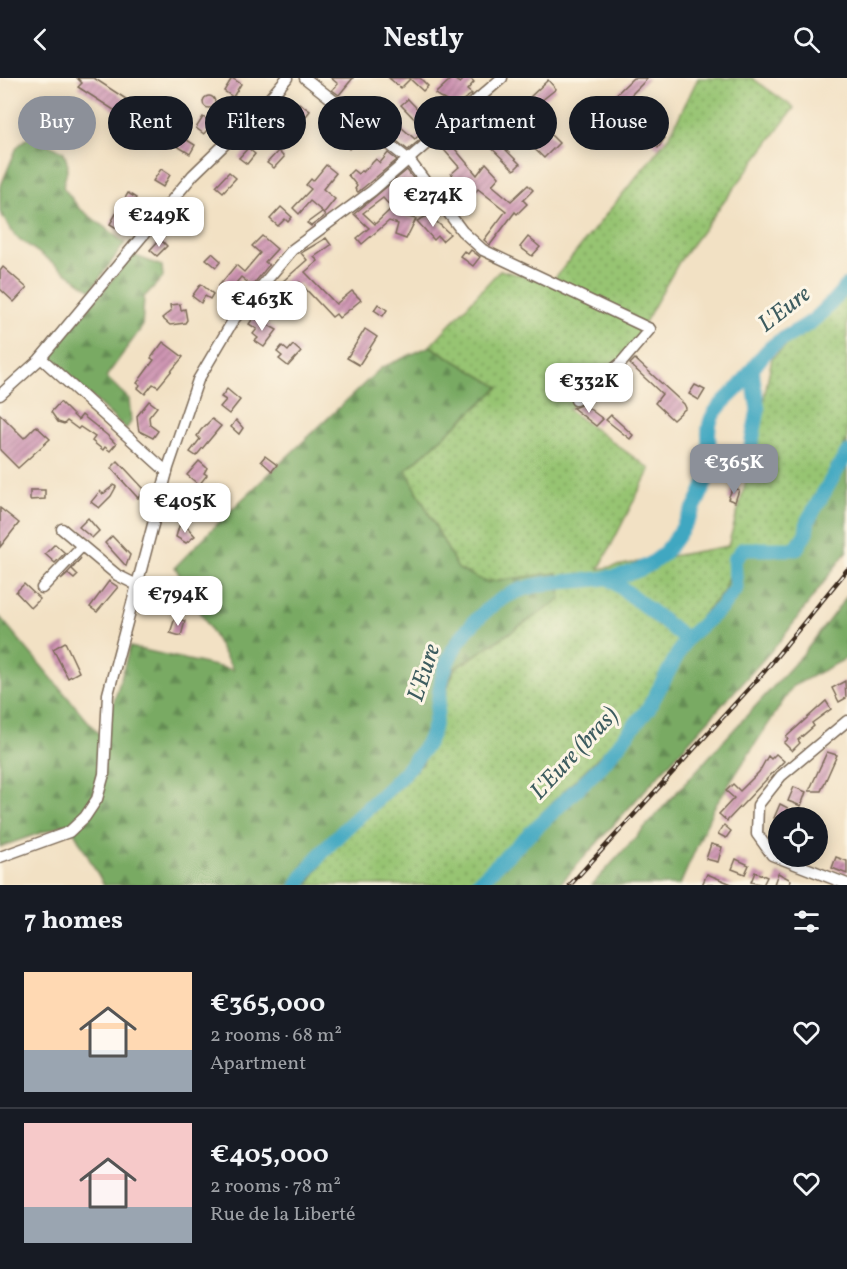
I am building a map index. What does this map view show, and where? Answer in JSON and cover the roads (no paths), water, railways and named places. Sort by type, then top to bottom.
[{"type":"street","points":[[0,395],[41,358],[193,175],[257,113],[287,78]]},
{"type":"street","points":[[305,78],[409,160],[462,231],[483,250],[650,329],[621,363],[576,400]]},
{"type":"street","points":[[0,857],[69,832],[85,817],[97,799],[104,774],[108,694],[167,472],[184,414],[198,380],[234,319],[292,250],[409,160],[502,78]]},
{"type":"street","points":[[41,358],[167,472]]},
{"type":"street","points":[[62,529],[117,575],[137,585]]},
{"type":"street","points":[[42,588],[82,546]]},
{"type":"street","points":[[847,721],[781,776],[758,805],[757,834],[772,855],[847,884]]},
{"type":"waterway","name":"L'Eure","points":[[298,885],[327,847],[396,781],[426,745],[433,729],[447,663],[460,640],[477,619],[497,602],[525,588],[625,575],[643,568],[660,557],[682,529],[706,481],[710,464],[709,430],[712,417],[770,348],[817,317],[847,285]]},
{"type":"waterway","name":"L'Eure","points":[[710,470],[731,466],[749,456],[758,410],[752,371]]},
{"type":"waterway","name":"L'Eure (bras)","points":[[476,885],[601,766],[648,709],[686,639],[722,607],[736,588],[734,560],[743,549],[796,549],[806,533],[808,520],[847,453]]},
{"type":"waterway","name":"L'Eure (bras)","points":[[608,577],[686,639]]},
{"type":"railway","points":[[570,885],[763,673],[847,570]]}]
